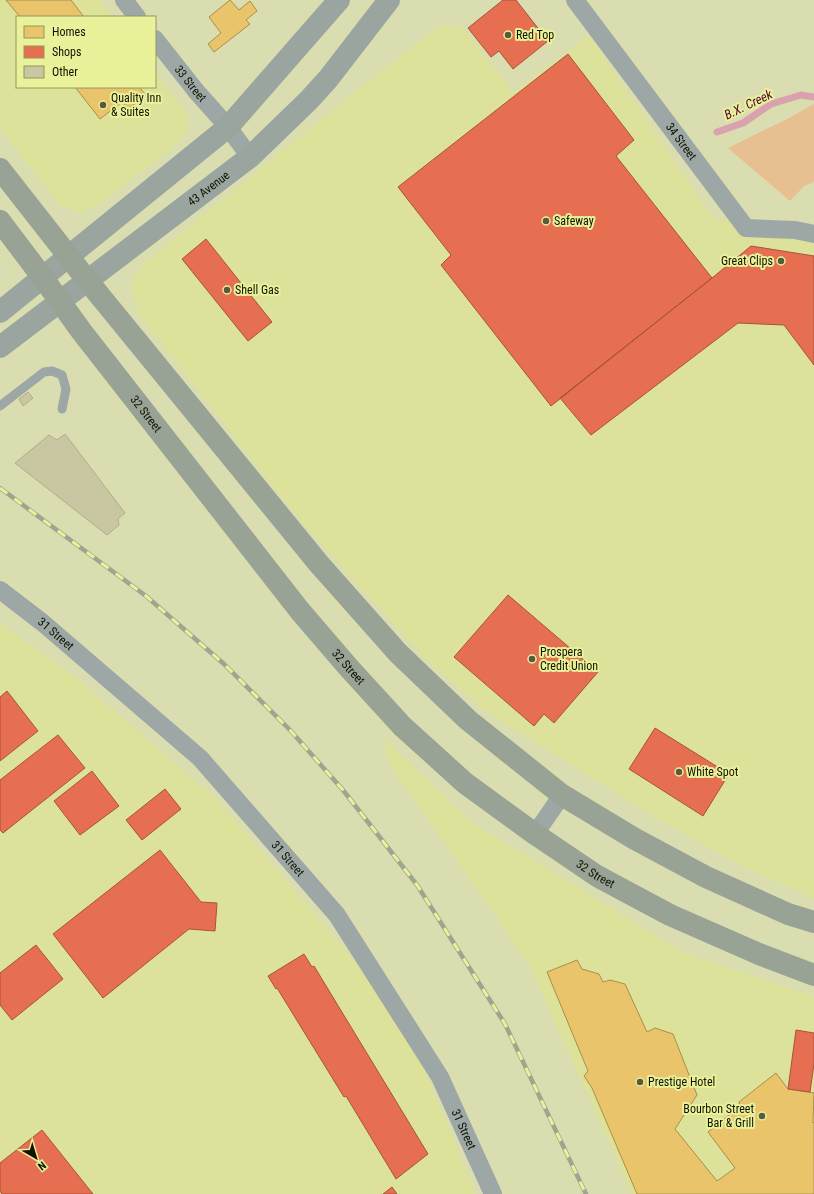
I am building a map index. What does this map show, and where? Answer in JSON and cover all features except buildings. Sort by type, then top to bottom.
[{"type":"highway","points":[[0,169],[87,280],[319,564],[398,653],[468,720],[562,795],[634,839],[706,877],[788,914],[814,922]]},
{"type":"highway","name":"32 Street","points":[[0,221],[44,278],[82,332],[300,611],[402,726],[465,783],[534,834],[597,876],[670,915],[759,954],[814,975]]},
{"type":"street","points":[[124,0],[136,16]]},
{"type":"street","name":"43 Avenue","points":[[0,347],[250,157],[309,100],[328,79],[389,0]]},
{"type":"street","name":"34 Street","points":[[575,0],[746,228],[795,230],[814,234]]},
{"type":"street","points":[[0,312],[44,278],[228,127],[337,1]]},
{"type":"street","name":"33 Street","points":[[156,40],[196,91],[228,127],[250,157]]},
{"type":"street","name":"31 Street","points":[[0,590],[43,623],[200,758],[337,915],[440,1077],[493,1194]]},
{"type":"street","points":[[534,834],[562,795]]},
{"type":"lane","points":[[0,406],[44,372],[52,371],[62,375],[66,389],[62,409]]},
{"type":"shaded area","points":[[0,0],[100,0],[112,16],[16,16],[16,88],[156,88],[156,73],[188,115],[187,133],[168,151],[96,207],[79,213],[59,204],[0,129]]},
{"type":"shaded area","points":[[440,25],[463,28],[513,92],[589,35],[714,220],[814,224],[814,899],[736,863],[650,814],[483,709],[424,657],[300,520],[137,312],[132,289],[134,276],[144,264],[360,88]]},
{"type":"shaded area","points":[[814,104],[814,182],[804,186],[790,201],[728,148]]},
{"type":"shaded area","points":[[0,623],[79,680],[217,800],[402,1016],[476,1194],[0,1194]]},
{"type":"shaded area","points":[[384,739],[473,823],[682,952],[814,996],[814,1194],[632,1194],[530,966],[388,762]]},
{"type":"waterway","name":"B.X. Creek","points":[[717,132],[743,123],[771,104],[801,95],[814,97]]},
{"type":"railway","points":[[0,488],[146,596],[224,664],[290,730],[343,790],[417,885],[505,1024],[586,1194]]},
{"type":"place","name":"Red Top","points":[[508,35]]},
{"type":"place","name":"Quality Inn & Suites","points":[[103,105]]},
{"type":"place","name":"Safeway","points":[[546,221]]},
{"type":"place","name":"Great Clips","points":[[781,261]]},
{"type":"place","name":"Shell Gas","points":[[227,290]]},
{"type":"place","name":"Prospera Credit Union","points":[[532,659]]},
{"type":"place","name":"White Spot","points":[[679,772]]},
{"type":"place","name":"Prestige Hotel","points":[[640,1082]]},
{"type":"place","name":"Bourbon Street Bar & Grill","points":[[762,1116]]}]
